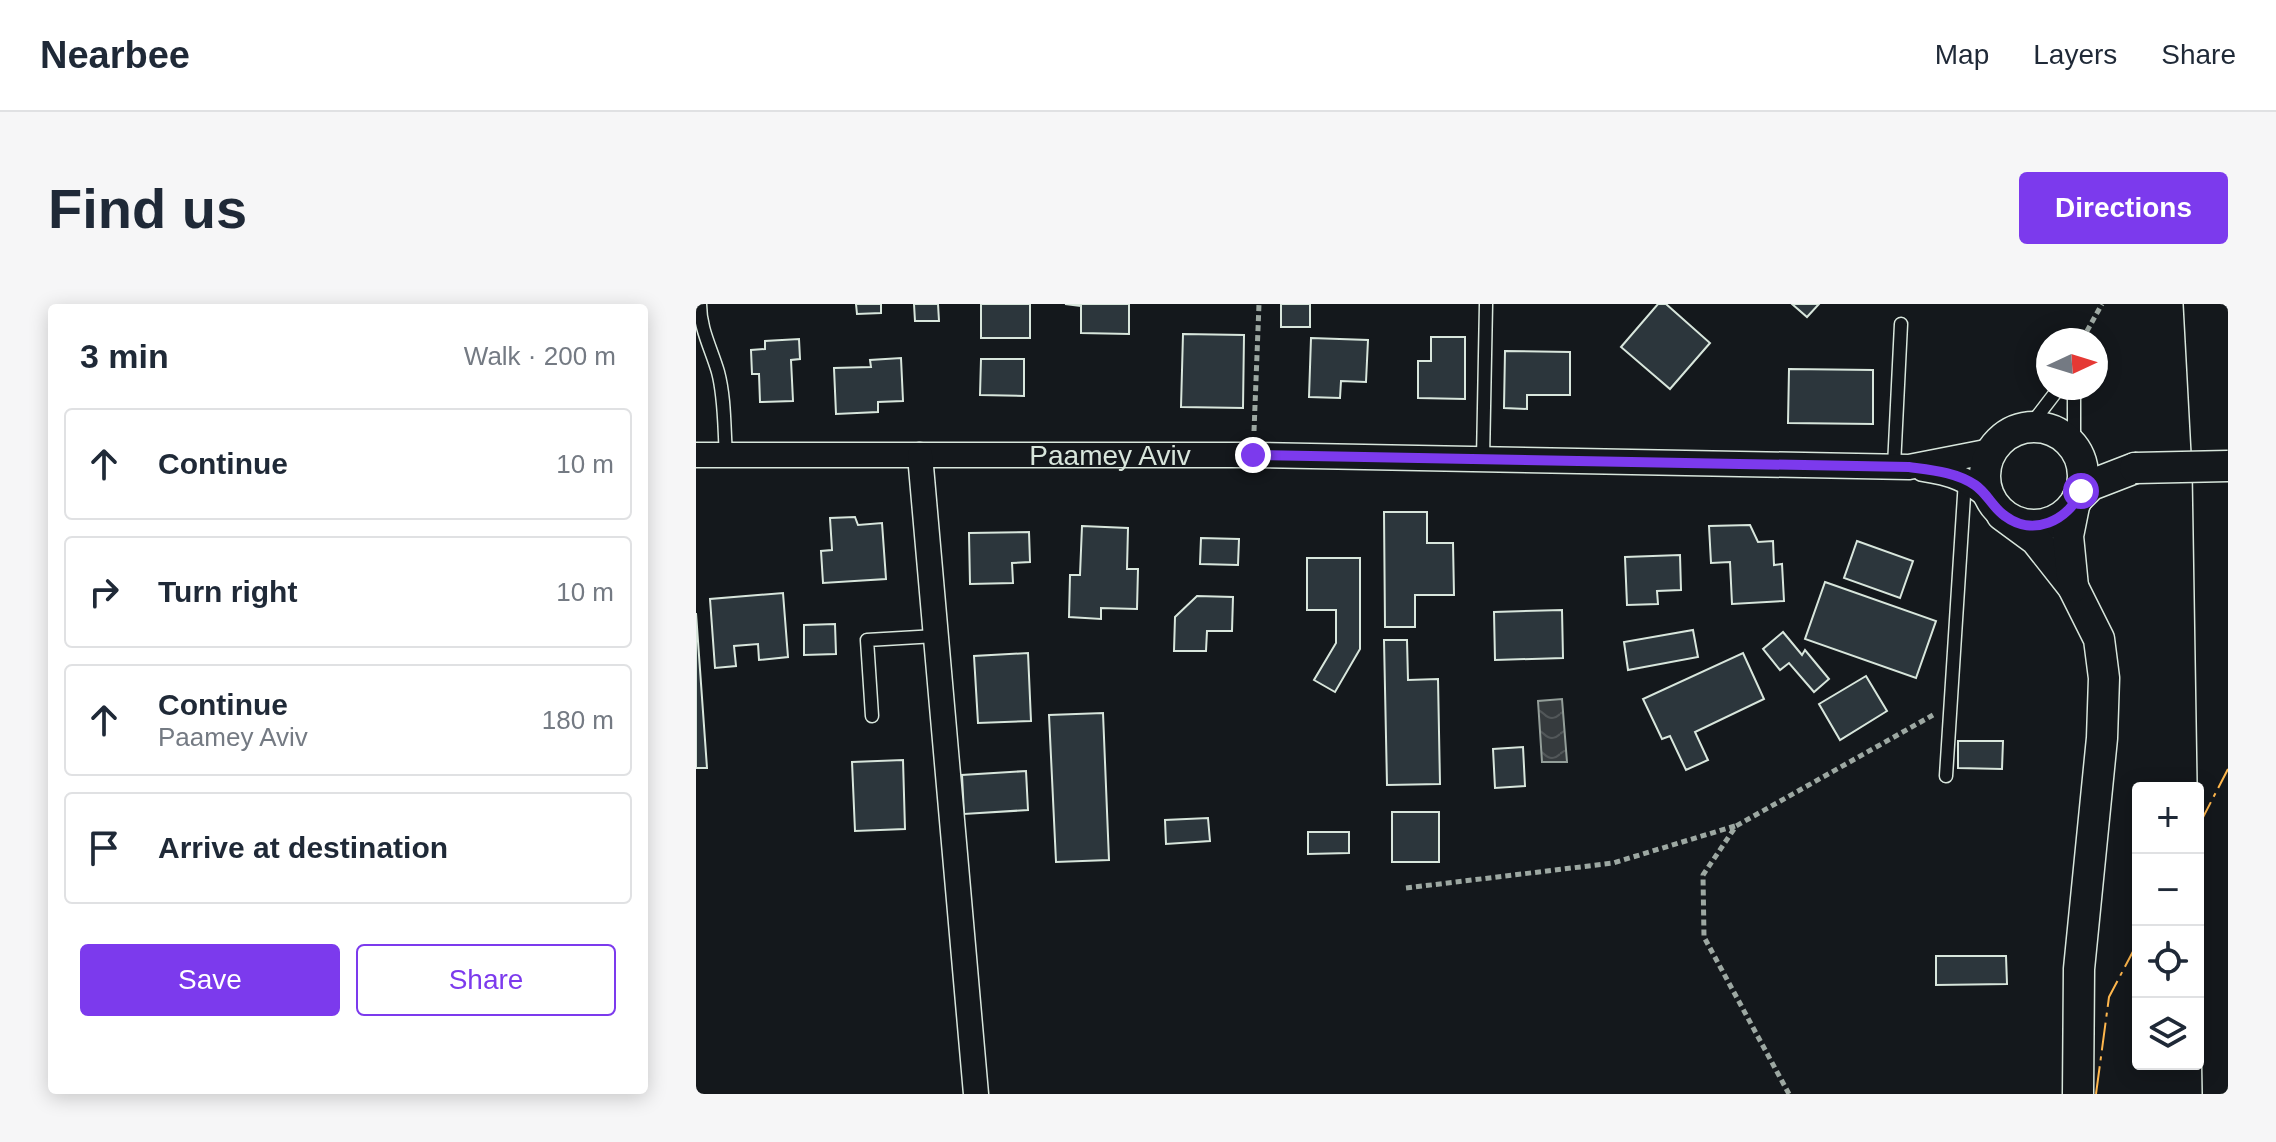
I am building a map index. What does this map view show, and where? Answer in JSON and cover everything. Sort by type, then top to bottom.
[{"type":"highway","points":[[2199,854],[2207,317]]},
{"type":"highway","points":[[2207,317],[2215,472],[2225,1094]]},
{"type":"highway","points":[[2195,1070],[2195,1094]]},
{"type":"street","points":[[2135,468],[2091,485],[2061,518],[2038,526],[2013,521],[1986,497],[1984,473],[1991,451],[2016,430],[2041,427],[2053,430],[2075,448],[2135,468],[2228,466]]},
{"type":"street","points":[[2073,587],[2068,536],[2083,474],[2075,448]]},
{"type":"street","name":"Paamey Aviv","points":[[1902,466],[1991,451]]},
{"type":"street","name":"Paamey Aviv","points":[[696,455],[1253,455],[1902,466],[1944,473],[1986,497]]},
{"type":"street","points":[[920,455],[976,1094]]},
{"type":"street","points":[[1986,497],[2036,540],[2073,587],[2099,639],[2104,678],[2102,738],[2079,969],[2078,1094]]},
{"type":"lane","points":[[700,304],[706,341],[718,372],[726,455]]},
{"type":"lane","points":[[1483,459],[1486,304]]},
{"type":"lane","points":[[1901,324],[1902,466]]},
{"type":"lane","points":[[2016,430],[2036,418],[2050,400]]},
{"type":"lane","points":[[2074,400],[2075,448]]},
{"type":"lane","points":[[1946,776],[1951,704],[1986,497]]},
{"type":"lane","points":[[872,716],[867,640],[936,636]]},
{"type":"path","points":[[1253,455],[1259,304]]},
{"type":"path","points":[[2089,328],[2102,304]]},
{"type":"path","points":[[1406,888],[1613,863],[1736,826],[1951,704]]},
{"type":"path","points":[[1736,826],[1703,875],[1704,937],[1789,1094]]},
{"type":"water","points":[[1562,699],[1567,762],[1542,762],[1538,701]]},
{"type":"building","points":[[856,304],[881,304],[881,313],[857,314]]},
{"type":"building","points":[[914,304],[938,304],[939,321],[915,321]]},
{"type":"building","points":[[981,304],[1030,304],[1030,338],[981,338]]},
{"type":"building","points":[[1065,304],[1129,304],[1129,334],[1081,333],[1081,306]]},
{"type":"building","points":[[1281,304],[1310,304],[1310,327],[1281,327]]},
{"type":"building","points":[[1658,304],[1666,304],[1710,343],[1670,389],[1621,347]]},
{"type":"building","points":[[1792,304],[1819,304],[1807,317]]},
{"type":"building","points":[[1183,334],[1244,335],[1243,408],[1181,407]]},
{"type":"building","points":[[1431,337],[1465,337],[1465,399],[1418,398],[1418,361],[1431,361]]},
{"type":"building","points":[[1311,338],[1368,340],[1366,382],[1341,381],[1340,398],[1309,397]]},
{"type":"building","points":[[799,339],[800,359],[791,360],[793,401],[760,402],[759,374],[752,374],[751,350],[765,349],[765,341]]},
{"type":"building","points":[[1505,351],[1570,352],[1570,395],[1527,395],[1527,409],[1504,408]]},
{"type":"building","points":[[901,358],[903,401],[878,402],[878,412],[836,414],[834,368],[871,367],[870,360]]},
{"type":"building","points":[[981,359],[1024,359],[1024,396],[980,395]]},
{"type":"building","points":[[1789,369],[1873,370],[1873,424],[1788,423]]},
{"type":"building","points":[[1384,512],[1427,512],[1427,543],[1453,543],[1454,595],[1415,595],[1415,627],[1385,627]]},
{"type":"building","points":[[855,517],[858,525],[882,523],[886,579],[823,583],[821,551],[832,550],[830,518]]},
{"type":"building","points":[[1750,525],[1758,542],[1773,541],[1774,565],[1782,564],[1784,601],[1732,604],[1730,562],[1711,563],[1709,526]]},
{"type":"building","points":[[1082,526],[1128,528],[1127,569],[1138,569],[1137,609],[1101,608],[1101,619],[1069,617],[1070,575],[1080,575]]},
{"type":"building","points":[[1029,532],[1030,562],[1012,563],[1013,583],[970,584],[969,533]]},
{"type":"building","points":[[1201,538],[1239,539],[1238,565],[1200,564]]},
{"type":"building","points":[[1857,541],[1913,561],[1900,598],[1844,578]]},
{"type":"building","points":[[1680,555],[1681,590],[1657,591],[1658,604],[1627,605],[1625,557]]},
{"type":"building","points":[[1307,558],[1360,558],[1360,649],[1335,692],[1314,680],[1336,643],[1336,610],[1307,610]]},
{"type":"building","points":[[1825,582],[1936,621],[1916,678],[1805,639]]},
{"type":"building","points":[[783,593],[788,657],[759,660],[758,644],[734,646],[736,666],[715,668],[710,599]]},
{"type":"building","points":[[1197,596],[1233,597],[1232,631],[1207,631],[1206,651],[1174,651],[1175,617]]},
{"type":"building","points":[[1562,610],[1563,658],[1495,660],[1494,612]]},
{"type":"building","points":[[696,613],[707,768],[696,768]]},
{"type":"building","points":[[835,624],[836,654],[804,655],[804,625]]},
{"type":"building","points":[[1693,630],[1698,657],[1628,670],[1624,642]]},
{"type":"building","points":[[1783,632],[1802,655],[1805,650],[1829,679],[1814,692],[1789,663],[1780,670],[1763,649]]},
{"type":"building","points":[[1384,640],[1407,640],[1408,680],[1438,679],[1440,784],[1387,785]]},
{"type":"building","points":[[1028,653],[1031,721],[978,723],[974,656]]},
{"type":"building","points":[[1743,653],[1764,699],[1695,732],[1708,760],[1686,770],[1670,736],[1662,739],[1643,699]]},
{"type":"building","points":[[1866,676],[1887,711],[1840,740],[1819,704]]},
{"type":"building","points":[[1103,713],[1109,860],[1056,862],[1049,715]]},
{"type":"building","points":[[1958,741],[2003,741],[2002,769],[1958,768]]},
{"type":"building","points":[[1523,747],[1525,786],[1495,788],[1493,749]]},
{"type":"building","points":[[903,760],[905,829],[855,831],[852,762]]},
{"type":"building","points":[[1026,771],[1028,810],[964,814],[962,775]]},
{"type":"building","points":[[1392,812],[1439,812],[1439,862],[1392,862]]},
{"type":"building","points":[[1208,818],[1210,841],[1166,844],[1165,820]]},
{"type":"building","points":[[1308,832],[1349,832],[1349,853],[1308,854]]},
{"type":"building","points":[[1936,956],[2006,956],[2007,984],[1936,985]]},
{"type":"power","points":[[2204,815],[2228,769]]},
{"type":"power","points":[[2096,1094],[2109,997],[2132,953]]},
{"type":"route","points":[[1253,455],[1909,467],[1965,480],[1977,486],[2002,515],[2025,525],[2038,526],[2061,518],[2074,506],[2081,491]]}]
